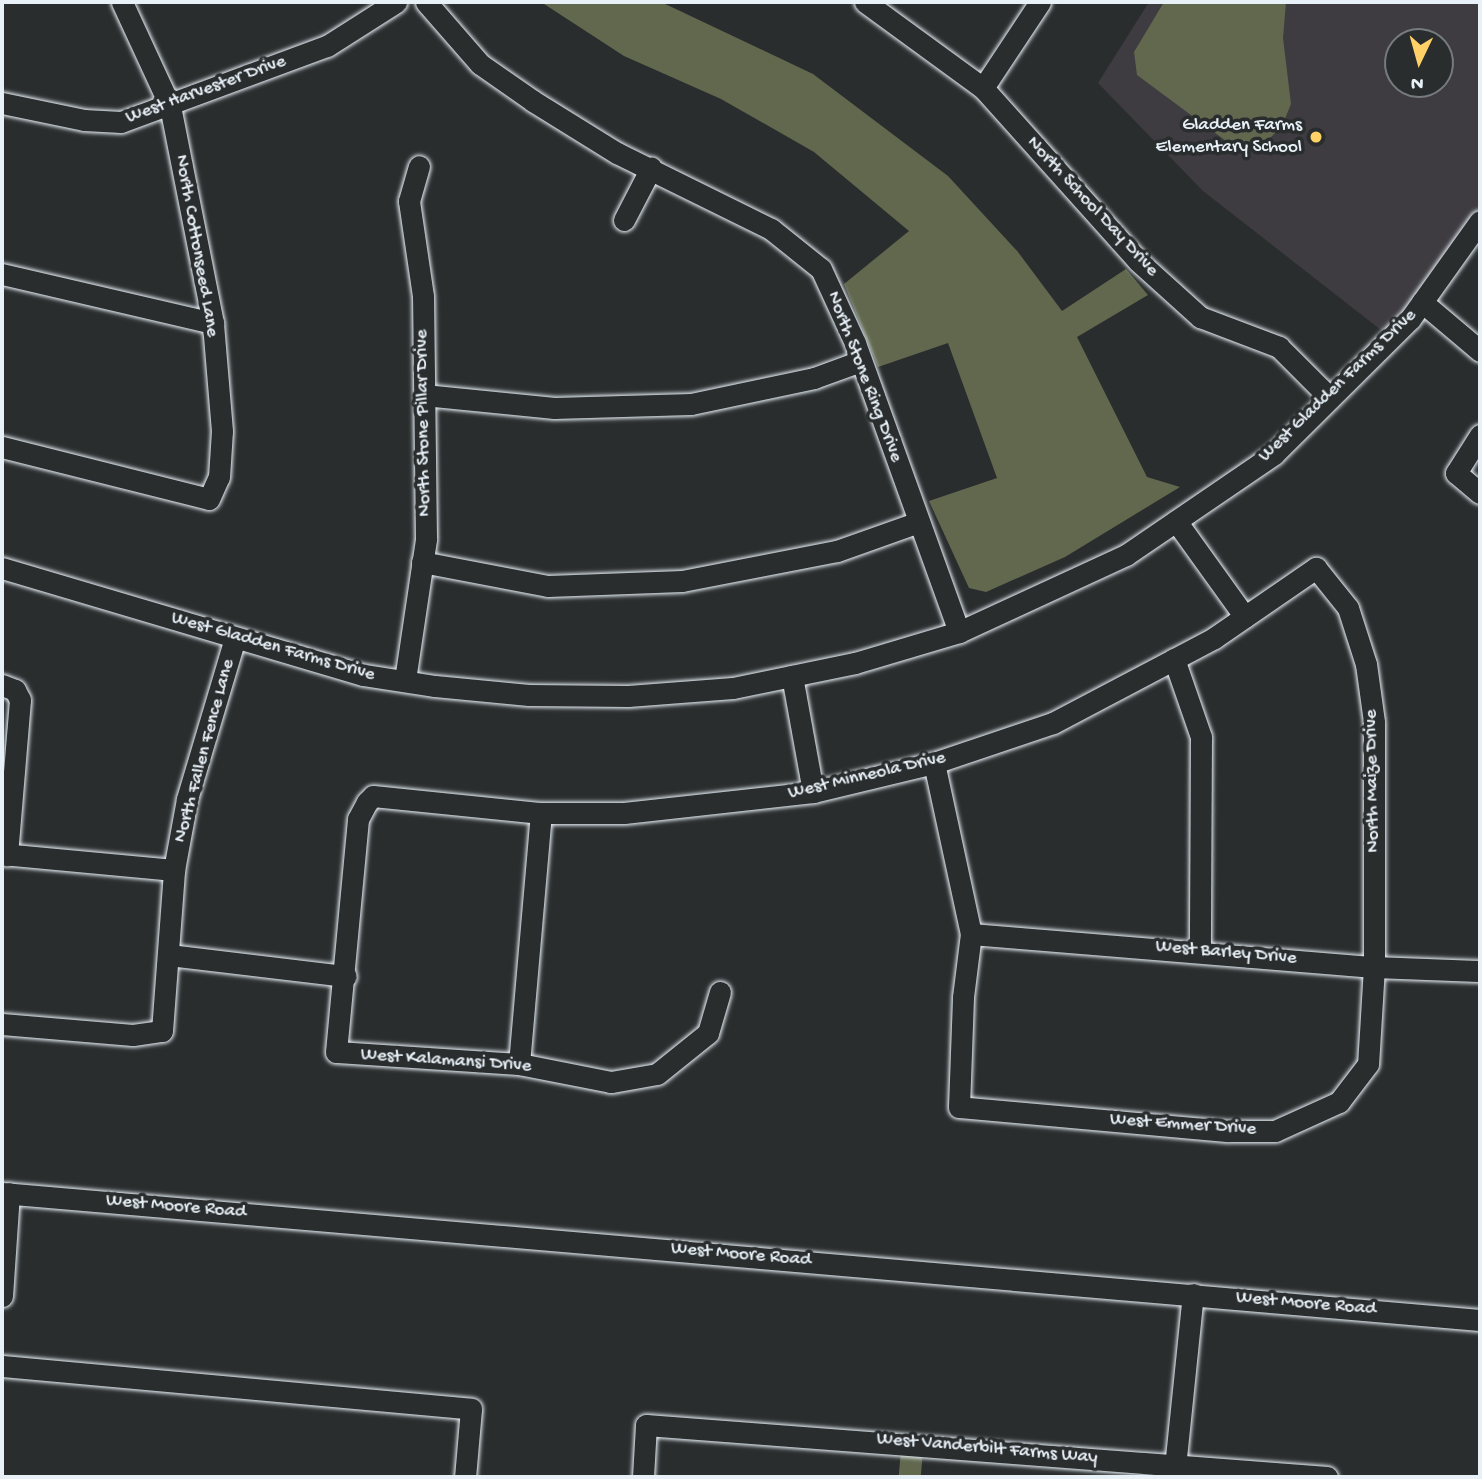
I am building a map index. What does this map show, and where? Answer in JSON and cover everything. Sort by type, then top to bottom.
[{"type":"street","name":"North Cottonseed Lane","points":[[2,447],[209,499],[219,477],[222,431],[213,323],[170,106],[122,2]]},
{"type":"street","name":"West Harvester Drive","points":[[2,103],[84,120],[121,122],[327,46],[396,2]]},
{"type":"street","name":"North Stone Ring Drive","points":[[426,2],[480,64],[617,153],[771,229],[821,269],[861,361],[959,632]]},
{"type":"street","name":"North School Day Drive","points":[[864,2],[983,88],[1138,261],[1200,317],[1279,347],[1328,396]]},
{"type":"street","points":[[983,88],[1041,2]]},
{"type":"street","name":"North Stone Pillar Drive","points":[[405,680],[422,562],[423,296],[409,201],[419,166]]},
{"type":"street","points":[[624,220],[651,168]]},
{"type":"street","name":"West Gladden Farms Drive","points":[[2,568],[365,675],[529,695],[628,696],[733,688],[855,663],[959,632],[1126,555],[1274,454],[1422,302],[1480,221]]},
{"type":"street","points":[[2,274],[213,323]]},
{"type":"street","points":[[1422,302],[1480,351]]},
{"type":"street","points":[[424,394],[554,408],[691,404],[814,377],[861,361]]},
{"type":"street","points":[[1480,435],[1456,473],[1480,493]]},
{"type":"street","points":[[1176,521],[1245,617]]},
{"type":"street","points":[[422,562],[548,586],[682,581],[836,551],[919,522]]},
{"type":"street","name":"West Minneola Drive","points":[[346,976],[358,819],[373,796],[541,813],[713,806],[813,792],[934,762],[1053,723],[1174,659],[1245,617],[1316,568]]},
{"type":"street","name":"North Maize Drive","points":[[1316,568],[1348,608],[1366,664],[1374,722],[1374,967]]},
{"type":"street","name":"North Fallen Fence Lane","points":[[2,1024],[133,1035],[162,1031],[174,870],[187,799],[235,638]]},
{"type":"street","points":[[1174,659],[1201,737],[1200,951]]},
{"type":"street","points":[[792,676],[813,792]]},
{"type":"street","points":[[8,688],[20,700],[4,855],[174,870]]},
{"type":"street","points":[[934,762],[971,934]]},
{"type":"street","points":[[519,1064],[541,813]]},
{"type":"street","name":"West Barley Drive","points":[[971,934],[1374,967],[1480,971]]},
{"type":"street","name":"West Emmer Drive","points":[[971,934],[963,997],[959,1107],[1227,1131],[1275,1131],[1339,1102],[1368,1064],[1374,967]]},
{"type":"street","points":[[169,955],[346,976]]},
{"type":"street","name":"West Kalamansi Drive","points":[[346,976],[336,1052],[519,1064],[611,1082],[657,1073],[708,1033],[720,992]]},
{"type":"street","points":[[2,1296],[6,1193]]},
{"type":"street","name":"West Moore Road","points":[[6,1193],[1480,1320]]},
{"type":"street","points":[[1175,1471],[1193,1294]]},
{"type":"street","points":[[2,1366],[471,1409],[464,1477]]},
{"type":"street","name":"West Vanderbilt Farms Way","points":[[643,1477],[646,1425],[1175,1471],[1328,1477]]},
{"type":"shaded area","name":"Gladden Farms Elementary School","points":[[1149,2],[1480,2],[1480,221],[1390,337],[1203,191],[1098,83]]},
{"type":"green space","points":[[541,2],[661,2],[813,74],[948,176],[1018,252],[1062,311],[1126,269],[1148,295],[1077,337],[1147,477],[1180,487],[1065,557],[986,592],[969,588],[929,501],[997,478],[948,343],[878,367],[844,284],[909,231],[814,152],[721,99],[624,56]]},
{"type":"green space","points":[[1164,2],[1286,2],[1283,38],[1291,104],[1282,126],[1267,141],[1252,145],[1226,141],[1137,75],[1134,52]]},
{"type":"green space","points":[[901,1450],[923,1452],[921,1477],[899,1477]]},
{"type":"place","name":"Gladden Farms Elementary School","points":[[1316,137]]}]
